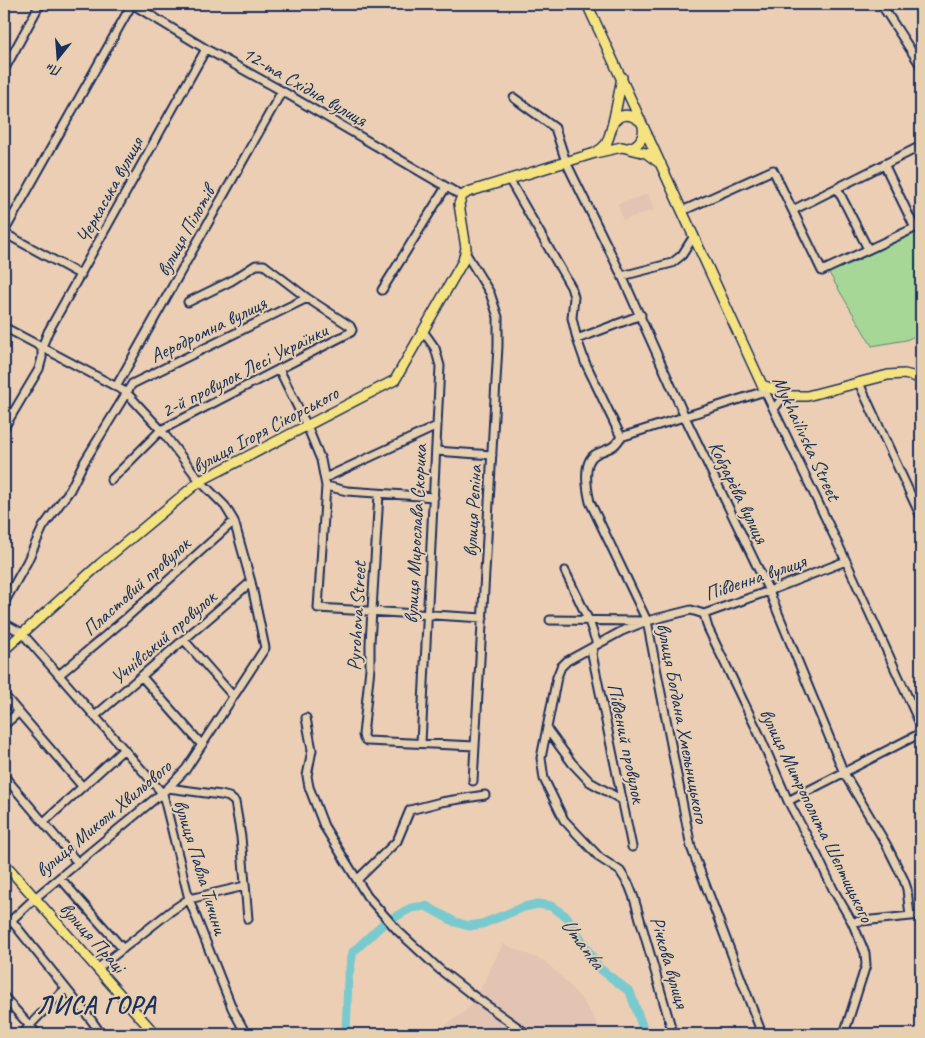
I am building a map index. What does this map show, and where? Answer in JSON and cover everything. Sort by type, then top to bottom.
[{"type":"main road","name":"Mykhailivska Street","points":[[587,4],[622,76],[660,164],[764,388]]},
{"type":"main road","points":[[622,76],[611,129],[614,141],[625,147],[646,153],[660,164]]},
{"type":"main road","points":[[462,196],[468,192],[595,153],[637,145],[643,136],[642,123],[631,115],[619,117],[602,148],[595,153]]},
{"type":"main road","name":"вулиця Ігоря Сікорського","points":[[4,650],[100,564],[200,481],[395,380],[463,261],[466,248],[459,204],[462,196]]},
{"type":"main road","points":[[764,388],[791,396],[807,396],[888,374],[919,376]]},
{"type":"main road","name":"вулиця Праці","points":[[4,863],[155,1034]]},
{"type":"street","points":[[4,70],[40,4]]},
{"type":"street","points":[[81,275],[4,232],[132,4]]},
{"type":"street","name":"12-та Східна вулиця","points":[[132,4],[206,49],[462,196]]},
{"type":"street","points":[[881,4],[921,66]]},
{"type":"street","name":"Черкаська вулиця","points":[[4,428],[38,368],[42,358],[42,347],[48,332],[206,49]]},
{"type":"street","name":"вулиця Пілотів","points":[[116,387],[282,91]]},
{"type":"street","name":"Кобзарèва вулиця","points":[[514,98],[554,128],[566,162],[641,315],[685,417],[769,591],[844,773],[886,844],[904,880],[910,916]]},
{"type":"street","points":[[793,210],[921,146]]},
{"type":"street","points":[[682,211],[774,170],[822,271],[918,226],[884,164]]},
{"type":"street","points":[[509,180],[571,287],[574,297],[572,318],[577,338],[585,362],[621,437],[685,417],[764,388]]},
{"type":"street","points":[[382,290],[446,187]]},
{"type":"street","points":[[837,188],[868,249]]},
{"type":"street","points":[[622,276],[672,263],[682,255],[694,236]]},
{"type":"street","name":"вулиця Рєпіна","points":[[465,252],[490,293],[498,318],[498,346],[473,781]]},
{"type":"street","name":"Аеродромна вулиця","points":[[188,302],[231,282],[256,265],[264,265],[350,326],[351,332]]},
{"type":"street","name":"Аеродромна вулиця","points":[[126,392],[132,384],[308,298]]},
{"type":"street","points":[[577,338],[641,315]]},
{"type":"street","points":[[4,327],[126,392],[162,430],[200,481],[225,506],[234,520],[251,582]]},
{"type":"street","name":"вулиця Мирослава Скорика","points":[[421,743],[440,366],[435,348],[423,330]]},
{"type":"street","name":"2-й провулок Лесі Українки","points":[[111,480],[162,430],[351,332]]},
{"type":"street","points":[[280,369],[321,460],[325,482],[318,608],[483,618]]},
{"type":"street","points":[[859,383],[921,517]]},
{"type":"street","name":"Mykhailivska Street","points":[[764,388],[921,726]]},
{"type":"street","points":[[4,603],[27,562],[43,527],[70,490],[126,392]]},
{"type":"street","points":[[774,410],[780,401],[791,396]]},
{"type":"street","points":[[325,482],[437,426]]},
{"type":"street","name":"вулиця Богдана Хмельницького","points":[[621,437],[616,446],[591,458],[588,463],[587,488],[590,502],[647,621],[691,847],[762,1034]]},
{"type":"street","points":[[436,451],[492,455]]},
{"type":"street","points":[[325,482],[347,492],[434,497]]},
{"type":"street","name":"Pyrohova Street","points":[[379,494],[370,668],[363,735],[367,741],[421,743]]},
{"type":"street","name":"Пластовий провулок","points":[[59,675],[124,620],[234,520]]},
{"type":"street","name":"Південна вулиця","points":[[544,779],[541,758],[557,677],[561,667],[567,661],[647,621],[691,610],[704,614],[846,561]]},
{"type":"street","name":"Південий провулок","points":[[565,571],[589,622],[596,645],[592,654],[632,847]]},
{"type":"street","name":"Учнівський провулок","points":[[95,716],[251,582]]},
{"type":"street","name":"вулиця Миколи Хвильового","points":[[4,926],[35,898],[162,794],[186,769],[264,649],[251,582]]},
{"type":"street","name":"вулиця Митрополита Шептицького","points":[[704,614],[708,628],[788,800],[852,922],[865,953],[866,965],[844,1034]]},
{"type":"street","points":[[550,620],[589,622],[647,621]]},
{"type":"street","name":"вулиця Павла Тичини","points":[[4,623],[22,633],[162,794],[189,899],[232,1008],[246,1034]]},
{"type":"street","points":[[184,640],[233,696]]},
{"type":"street","points":[[142,677],[202,745]]},
{"type":"street","points":[[4,695],[82,786]]},
{"type":"street","points":[[4,725],[19,712]]},
{"type":"street","points":[[306,718],[312,750],[307,776],[309,787],[324,826],[367,896],[398,931],[439,968],[471,994],[527,1034]]},
{"type":"street","points":[[547,729],[572,763],[590,782],[622,800]]},
{"type":"street","points":[[788,800],[921,733]]},
{"type":"street","points":[[421,743],[475,746]]},
{"type":"street","points":[[44,822],[124,749]]},
{"type":"street","points":[[4,776],[78,863]]},
{"type":"street","name":"Річкова вулиця","points":[[544,779],[564,820],[600,858],[620,871],[629,885],[673,1034]]},
{"type":"street","points":[[168,788],[230,797],[235,802],[241,837],[248,919]]},
{"type":"street","points":[[358,879],[396,841],[410,810],[441,802],[485,795]]},
{"type":"street","points":[[60,878],[123,949]]},
{"type":"street","points":[[97,969],[189,899],[245,886]]},
{"type":"street","points":[[852,922],[921,915]]},
{"type":"street","points":[[10,920],[101,1034]]},
{"type":"street","points":[[23,1034],[65,989]]},
{"type":"street","points":[[4,997],[37,1034]]},
{"type":"shaded area","points":[[648,194],[654,210],[623,220],[618,204]]},
{"type":"shaded area","points":[[503,944],[544,961],[561,976],[582,1000],[601,1029],[594,1034],[533,1034],[478,994]]},
{"type":"shaded area","points":[[475,1002],[515,1034],[434,1034],[464,1012]]},
{"type":"green space","points":[[921,231],[921,333],[906,340],[872,346],[829,273]]},
{"type":"waterway","name":"Umanka","points":[[346,1034],[348,979],[353,952],[384,923],[411,908],[426,906],[455,922],[469,926],[482,924],[524,907],[538,904],[551,906],[567,917],[599,968],[630,992],[645,1034]]},
{"type":"district","name":"ЛИСА ГОРА","points":[[96,1004]]}]
